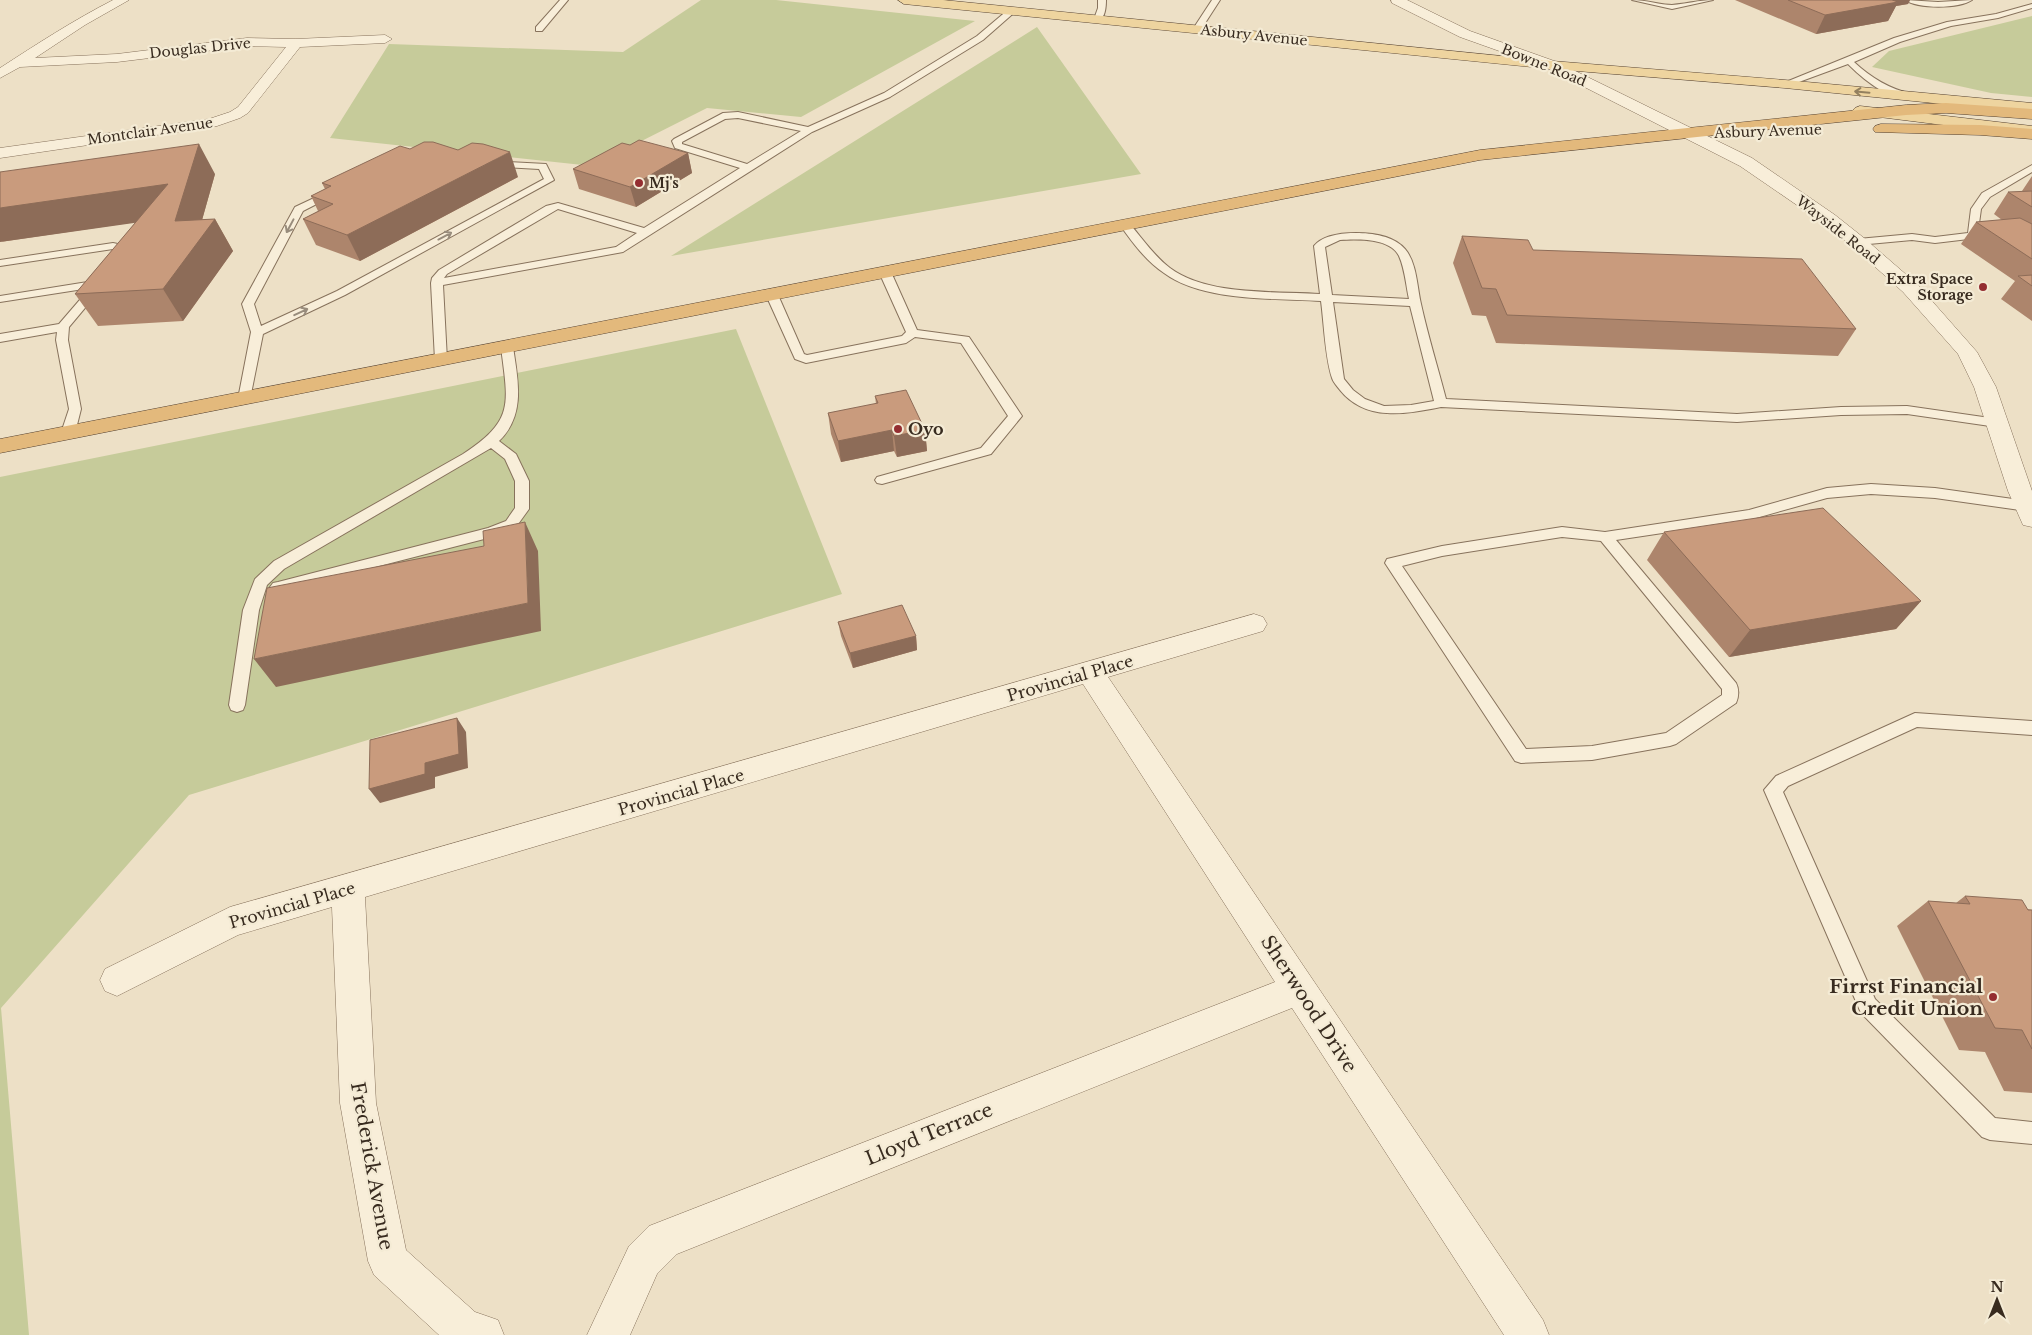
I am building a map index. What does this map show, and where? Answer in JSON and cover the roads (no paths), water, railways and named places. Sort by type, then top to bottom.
[{"type":"highway","name":"Asbury Avenue","points":[[1690,134],[1946,108],[2032,114]]},
{"type":"highway","name":"Asbury Avenue","points":[[1690,134],[1860,129],[1940,129],[2032,133]]},
{"type":"highway","points":[[0,446],[1480,155],[1690,134]]},
{"type":"main road","name":"Asbury Avenue","points":[[904,0],[1604,70],[1784,84],[2032,108]]},
{"type":"main road","name":"Asbury Avenue","points":[[1604,70],[1672,79],[1790,99]]},
{"type":"main road","name":"Asbury Avenue","points":[[1818,104],[1875,114],[2032,133]]},
{"type":"street","points":[[0,74],[80,22],[123,0]]},
{"type":"street","name":"Bowne Road","points":[[1404,1],[1465,34],[1552,65],[1690,134]]},
{"type":"street","name":"Douglas Drive","points":[[16,63],[117,58],[222,44],[385,39]]},
{"type":"street","name":"Montclair Avenue","points":[[0,153],[224,120],[243,110],[296,43]]},
{"type":"street","name":"Wayside Road","points":[[1690,134],[1746,162],[1829,219],[1910,288],[1967,352],[1985,387],[2029,512]]},
{"type":"street","name":"Provincial Place","points":[[117,980],[230,922],[1254,624]]},
{"type":"street","name":"Sherwood Drive","points":[[1090,672],[1528,1335]]},
{"type":"street","name":"Frederick Avenue","points":[[348,889],[358,1103],[388,1261],[463,1329],[483,1335]]},
{"type":"street","name":"Lloyd Terrace","points":[[608,1335],[643,1260],[663,1240],[1298,988]]},
{"type":"lane","points":[[539,29],[564,0]]},
{"type":"lane","points":[[1098,20],[1102,8],[1102,0]]},
{"type":"lane","points":[[1197,29],[1216,0]]},
{"type":"lane","points":[[1636,0],[1672,7],[1709,0]]},
{"type":"lane","points":[[1909,0],[1936,5],[1968,0]]},
{"type":"lane","points":[[1784,84],[1849,61],[1897,40],[1950,24],[1998,16],[2017,8],[2032,6]]},
{"type":"lane","points":[[438,283],[619,250],[809,130],[887,95],[980,38],[1012,11]]},
{"type":"lane","points":[[1849,61],[1858,70],[1894,92],[1921,97]]},
{"type":"lane","points":[[749,168],[678,146],[677,141],[723,116],[738,115],[809,130]]},
{"type":"lane","points":[[257,332],[341,293],[549,180],[544,166],[476,164]]},
{"type":"lane","points":[[1858,242],[1912,237],[1935,240],[1974,236],[1974,229],[1979,218],[1976,209],[1986,195],[2003,190],[2032,168]]},
{"type":"lane","points":[[244,399],[257,332],[248,304],[299,209],[342,189]]},
{"type":"lane","points":[[441,360],[438,278],[443,272],[550,208],[558,206],[645,232]]},
{"type":"lane","points":[[1125,225],[1160,266],[1192,284],[1232,292],[1415,303]]},
{"type":"lane","points":[[1441,403],[1404,253],[1393,245],[1374,238],[1346,236],[1332,239],[1319,246],[1338,379],[1347,393],[1368,407],[1395,412],[1441,403],[1737,418],[1842,411],[1907,410],[1997,423]]},
{"type":"lane","points":[[0,263],[113,246],[128,249],[117,262]]},
{"type":"lane","points":[[885,272],[912,333]]},
{"type":"lane","points":[[0,299],[103,279]]},
{"type":"lane","points":[[68,433],[75,409],[62,340],[63,328],[103,279]]},
{"type":"lane","points":[[772,295],[799,356],[806,359],[906,339],[912,333]]},
{"type":"lane","points":[[0,338],[63,328]]},
{"type":"lane","points":[[882,480],[986,451],[1015,416],[965,340],[912,333]]},
{"type":"lane","points":[[237,705],[251,610],[260,583],[279,565],[468,457],[490,441],[504,427],[514,397],[507,347]]},
{"type":"lane","points":[[257,593],[492,532],[512,524],[522,509],[522,481],[511,457],[490,441]]},
{"type":"lane","points":[[1605,537],[1730,687],[1730,698],[1670,739],[1592,752],[1521,756],[1392,563],[1442,551],[1562,532],[1605,537],[1749,514],[1827,493],[1871,489],[1935,493],[2029,512]]},
{"type":"lane","points":[[2032,728],[1915,720],[1782,781],[1773,790],[1868,1006],[1990,1129],[2032,1133]]},
{"type":"place","name":"Mj's","points":[[639,183]]},
{"type":"place","name":"Extra Space Storage","points":[[1983,287]]},
{"type":"place","name":"Oyo","points":[[898,429]]},
{"type":"place","name":"Firrst Financial Credit Union","points":[[1993,997]]}]
